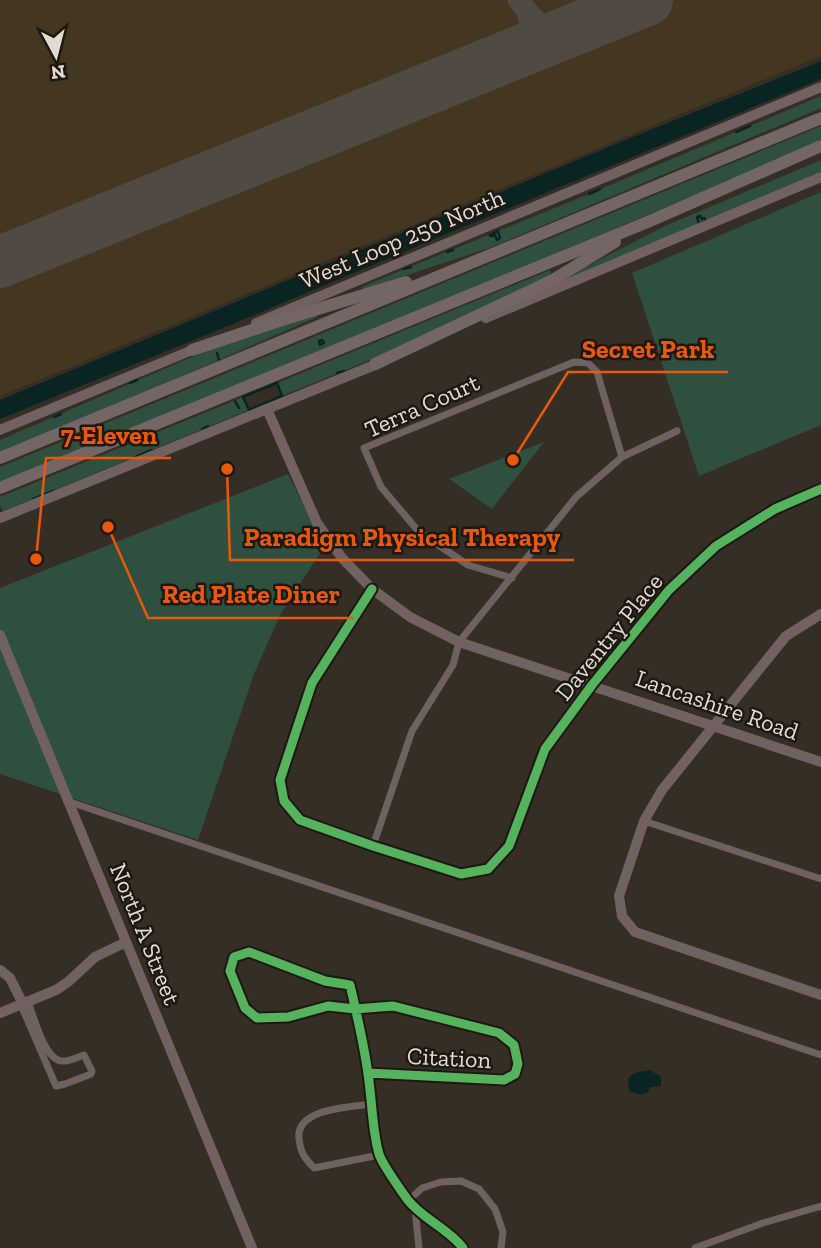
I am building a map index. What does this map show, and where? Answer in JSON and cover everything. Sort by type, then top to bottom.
[{"type":"highway","points":[[0,458],[821,118]]},
{"type":"highway","points":[[0,488],[650,221],[821,146]]},
{"type":"highway","points":[[376,364],[551,281],[650,221]]},
{"type":"highway","points":[[192,350],[500,251]]},
{"type":"main road","name":"West Loop 250 North","points":[[0,430],[821,87]]},
{"type":"main road","points":[[0,518],[821,177]]},
{"type":"main road","name":"Lancashire Road","points":[[267,409],[317,523],[342,558],[372,589],[410,617],[459,642],[821,762]]},
{"type":"main road","points":[[821,614],[786,636],[662,790],[644,821],[619,897],[622,916],[635,932],[821,995]]},
{"type":"main road","name":"North A Street","points":[[0,635],[253,1248]]},
{"type":"main road","points":[[0,1013],[56,990],[95,957],[125,942]]},
{"type":"main road","points":[[0,970],[10,978],[24,1004]]},
{"type":"street","name":"Terra Court","points":[[512,578],[468,565],[419,532],[381,487],[364,448],[574,362],[588,363],[597,372],[622,457]]},
{"type":"street","points":[[372,589],[312,683],[280,780],[285,801],[300,820],[373,846],[412,731],[453,665],[459,642],[576,497],[622,457],[677,430]]},
{"type":"street","name":"Daventry Place","points":[[373,846],[461,874],[490,867],[509,846],[545,749],[668,590],[716,546],[775,509],[821,489]]},
{"type":"street","points":[[68,801],[821,1055]]},
{"type":"street","points":[[644,821],[821,879]]},
{"type":"street","points":[[355,1009],[328,1006],[288,1017],[257,1018],[245,1008],[230,971],[234,957],[249,952],[325,981],[351,985],[368,1073],[379,1155],[415,1209],[456,1238],[463,1248]]},
{"type":"street","points":[[24,1004],[45,1046],[47,1057],[57,1086],[91,1073],[84,1055],[64,1061],[47,1057]]},
{"type":"street","name":"Citation","points":[[355,1009],[393,1006],[499,1033],[514,1045],[518,1064],[514,1074],[504,1080],[368,1073]]},
{"type":"street","points":[[372,1104],[315,1113],[302,1123],[298,1135],[303,1156],[314,1168],[379,1155]]},
{"type":"street","points":[[408,1201],[422,1188],[441,1182],[461,1181],[479,1189],[495,1209],[503,1233],[501,1248]]},
{"type":"street","points":[[695,1248],[763,1223],[821,1206]]},
{"type":"street","points":[[415,1209],[419,1248]]},
{"type":"shaded area","points":[[0,0],[821,0],[821,56],[0,396]]},
{"type":"green space","points":[[821,96],[821,108],[492,247],[362,290],[362,287],[390,275]]},
{"type":"green space","points":[[821,126],[821,142],[0,482],[0,467]]},
{"type":"green space","points":[[821,160],[821,173],[565,280],[564,278],[667,225]]},
{"type":"green space","points":[[821,192],[821,425],[699,476],[632,273]]},
{"type":"green space","points":[[550,270],[551,275],[416,341],[282,396],[277,383]]},
{"type":"green space","points":[[316,313],[317,317],[292,328],[0,452],[0,440],[187,359]]},
{"type":"green space","points":[[243,397],[249,410],[3,511],[0,505],[0,497]]},
{"type":"green space","points":[[544,442],[492,509],[449,479]]},
{"type":"green space","points":[[288,474],[324,547],[281,613],[254,674],[198,840],[0,774],[0,588]]},
{"type":"water","points":[[821,61],[821,79],[0,419],[0,400]]},
{"type":"water","points":[[650,1070],[661,1077],[661,1086],[650,1087],[648,1092],[641,1095],[629,1091],[630,1076]]},
{"type":"waterway","points":[[736,132],[750,126]]},
{"type":"waterway","points":[[589,194],[600,189]]},
{"type":"waterway","points":[[700,216],[706,221],[699,224],[697,217],[700,216]]},
{"type":"waterway","points":[[498,231],[500,238],[497,240],[495,235],[490,235],[498,231]]},
{"type":"waterway","points":[[447,252],[453,250]]},
{"type":"waterway","points":[[404,269],[411,267]]},
{"type":"waterway","points":[[322,340],[324,343],[320,345],[319,341],[322,340]]},
{"type":"waterway","points":[[217,353],[219,360]]},
{"type":"waterway","points":[[337,373],[344,371]]},
{"type":"waterway","points":[[130,383],[137,380]]},
{"type":"waterway","points":[[277,383],[282,396],[249,410],[243,397],[277,383]]},
{"type":"waterway","points":[[235,401],[239,408]]},
{"type":"waterway","points":[[54,417],[61,414]]},
{"type":"waterway","points":[[202,429],[208,426]]},
{"type":"waterway","points":[[133,458],[152,450]]},
{"type":"waterway","points":[[33,499],[53,491]]},
{"type":"taxiway","points":[[518,0],[534,19],[546,28],[553,31],[570,31]]},
{"type":"taxiway","points":[[570,31],[583,18],[586,0]]},
{"type":"taxiway","points":[[520,51],[531,33],[527,11]]},
{"type":"runway","points":[[0,262],[647,0]]},
{"type":"cycle path","points":[[372,589],[312,683],[280,780],[284,801],[300,820],[373,846],[461,874],[488,869],[509,846],[545,749],[592,685],[669,590],[716,546],[775,509],[821,489]]},
{"type":"cycle path","points":[[368,1073],[504,1080],[515,1074],[518,1064],[514,1045],[499,1033],[393,1006],[355,1009],[328,1006],[288,1017],[257,1018],[245,1008],[230,971],[234,957],[249,952],[325,981],[350,985],[355,1007],[358,1018],[364,1052],[379,1154],[413,1206],[463,1248]]},
{"type":"place","name":"Secret Park","points":[[513,460]]},
{"type":"place","name":"Paradigm Physical Therapy","points":[[227,469]]},
{"type":"place","name":"Red Plate Diner","points":[[108,527]]},
{"type":"place","name":"7-Eleven","points":[[36,559]]}]
